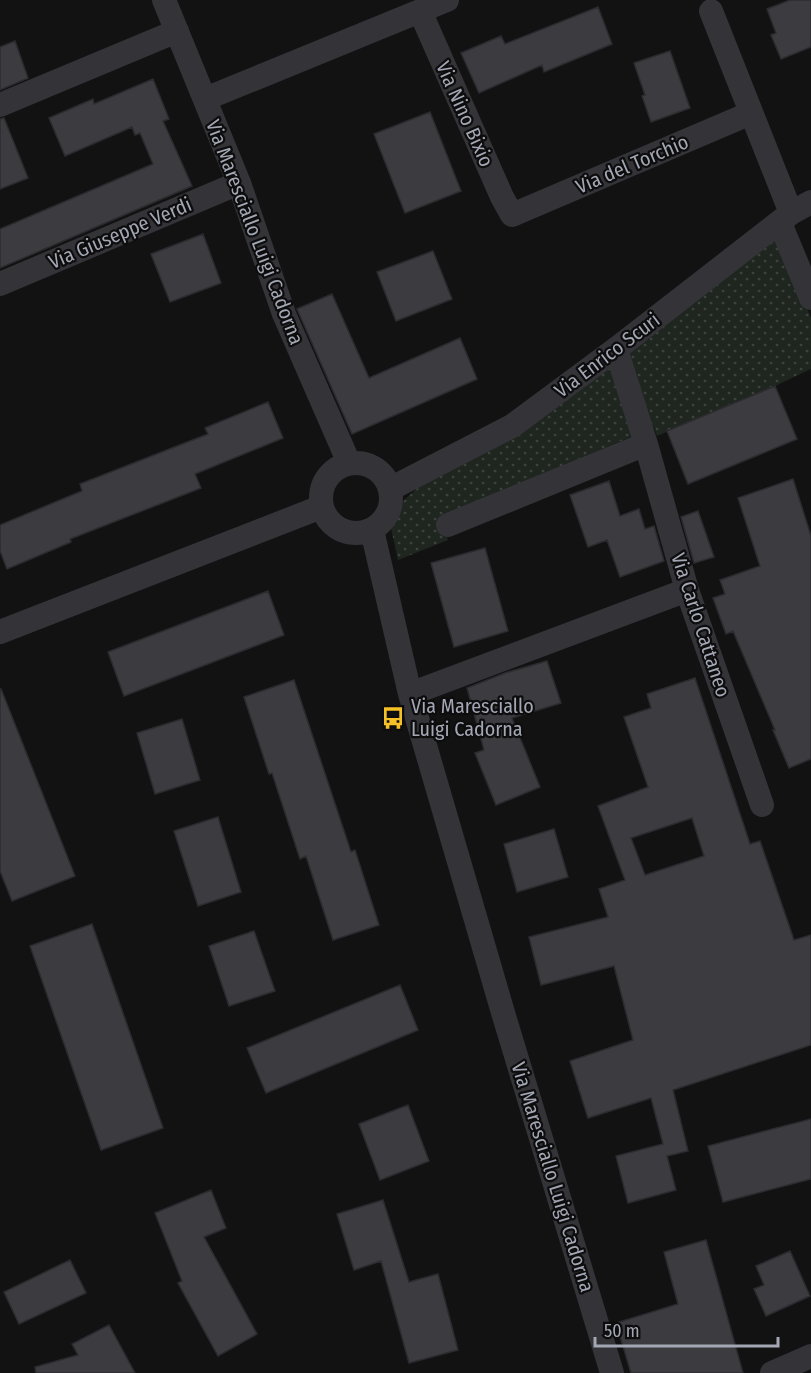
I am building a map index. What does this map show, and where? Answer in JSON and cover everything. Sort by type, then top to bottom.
[{"type":"street","name":"Via Maresciallo Luigi Cadorna","points":[[164,0],[239,183],[284,314],[349,463]]},
{"type":"street","points":[[205,99],[447,0]]},
{"type":"street","name":"Via Nino Bixio","points":[[420,11],[501,197],[512,215]]},
{"type":"street","points":[[711,11],[794,213],[811,298]]},
{"type":"street","points":[[0,105],[177,32]]},
{"type":"street","name":"Via del Torchio","points":[[512,215],[751,113]]},
{"type":"street","name":"Via Giuseppe Verdi","points":[[0,284],[239,183]]},
{"type":"street","name":"Via Enrico Scuri","points":[[390,489],[512,426],[794,213]]},
{"type":"street","name":"Via Carlo Cattaneo","points":[[616,349],[646,444],[687,590],[762,805]]},
{"type":"street","points":[[448,525],[646,444]]},
{"type":"street","points":[[349,463],[366,464],[379,471],[390,489],[389,511],[382,523],[366,533],[353,534],[337,529],[326,518],[321,507],[320,496],[328,476],[337,468],[349,463]]},
{"type":"street","points":[[0,632],[321,507]]},
{"type":"street","name":"Via Maresciallo Luigi Cadorna","points":[[372,530],[410,694],[612,1373]]},
{"type":"street","points":[[410,694],[687,590]]},
{"type":"street","points":[[772,1373],[811,1356]]},
{"type":"shaded area","points":[[779,237],[811,318],[811,369],[657,436],[654,427],[442,517],[448,540],[398,560],[391,528],[402,502],[424,482]]},
{"type":"building","points":[[790,0],[811,0],[811,47],[781,59],[771,35],[776,33],[767,9]]},
{"type":"building","points":[[598,7],[612,44],[544,72],[542,65],[479,93],[461,53],[501,36],[505,44]]},
{"type":"building","points":[[15,41],[28,78],[0,90],[0,47]]},
{"type":"building","points":[[670,51],[690,108],[651,122],[634,63]]},
{"type":"building","points":[[153,79],[169,119],[163,121],[192,186],[0,268],[0,229],[153,164],[140,133],[135,135],[132,127],[65,156],[49,118],[93,99],[94,104]]},
{"type":"building","points":[[430,112],[461,191],[405,213],[374,134]]},
{"type":"building","points":[[4,118],[28,178],[0,189],[0,119]]},
{"type":"building","points":[[203,234],[221,283],[170,302],[151,254]]},
{"type":"building","points":[[433,251],[452,299],[396,321],[377,272]]},
{"type":"building","points":[[332,294],[369,378],[460,338],[477,379],[352,434],[297,309]]},
{"type":"building","points":[[775,386],[797,439],[688,484],[667,431]]},
{"type":"building","points":[[268,402],[283,438],[195,474],[201,488],[70,539],[71,542],[7,569],[0,551],[0,525],[82,491],[80,484],[208,434],[205,428]]},
{"type":"building","points":[[793,479],[811,536],[811,759],[789,768],[733,631],[726,634],[713,598],[725,594],[720,580],[760,566],[738,498]]},
{"type":"building","points":[[609,481],[620,516],[639,509],[645,529],[654,526],[664,561],[620,577],[607,540],[588,547],[570,495]]},
{"type":"building","points":[[698,511],[714,557],[694,563],[681,517]]},
{"type":"building","points":[[485,548],[508,631],[454,647],[431,563]]},
{"type":"building","points":[[268,591],[284,635],[124,696],[108,652]]},
{"type":"building","points":[[547,661],[561,703],[512,718],[540,787],[496,805],[475,753],[484,750],[467,688],[505,673]]},
{"type":"building","points":[[695,678],[750,844],[760,841],[794,940],[811,935],[811,1045],[673,1090],[688,1151],[667,1156],[676,1190],[628,1203],[616,1156],[663,1144],[651,1098],[588,1118],[570,1061],[633,1040],[614,966],[541,985],[529,937],[608,917],[599,889],[625,880],[598,806],[648,787],[624,717],[651,708],[647,694]],"holes":[[[692,818],[704,856],[645,875],[631,838]]]},
{"type":"building","points":[[294,680],[351,852],[355,850],[379,925],[333,940],[306,856],[300,859],[244,697]]},
{"type":"building","points":[[0,689],[75,876],[12,901],[0,871]]},
{"type":"building","points":[[182,719],[200,780],[155,794],[137,733]]},
{"type":"building","points":[[218,817],[241,892],[198,906],[174,831]]},
{"type":"building","points":[[554,829],[568,877],[517,892],[504,844]]},
{"type":"building","points":[[92,924],[163,1128],[101,1150],[30,946]]},
{"type":"building","points":[[254,931],[275,991],[229,1006],[209,946]]},
{"type":"building","points":[[400,985],[418,1030],[266,1093],[247,1048]]},
{"type":"building","points":[[408,1105],[429,1161],[380,1180],[359,1124]]},
{"type":"building","points":[[811,1119],[811,1179],[723,1202],[708,1146]]},
{"type":"building","points":[[211,1190],[226,1228],[204,1237],[257,1334],[218,1356],[178,1283],[182,1281],[155,1213]]},
{"type":"building","points":[[383,1200],[409,1282],[438,1274],[458,1350],[409,1363],[381,1261],[354,1270],[337,1214]]},
{"type":"building","points":[[706,1240],[743,1373],[631,1373],[616,1323],[678,1304],[664,1252]]},
{"type":"building","points":[[790,1251],[810,1296],[766,1316],[754,1289],[764,1285],[756,1266]]},
{"type":"building","points":[[70,1260],[86,1293],[19,1324],[4,1292]]},
{"type":"building","points":[[109,1325],[135,1373],[36,1373],[35,1367],[78,1355],[72,1344]]},
{"type":"place","name":"Via Maresciallo Luigi Cadorna","points":[[393,718]]}]
